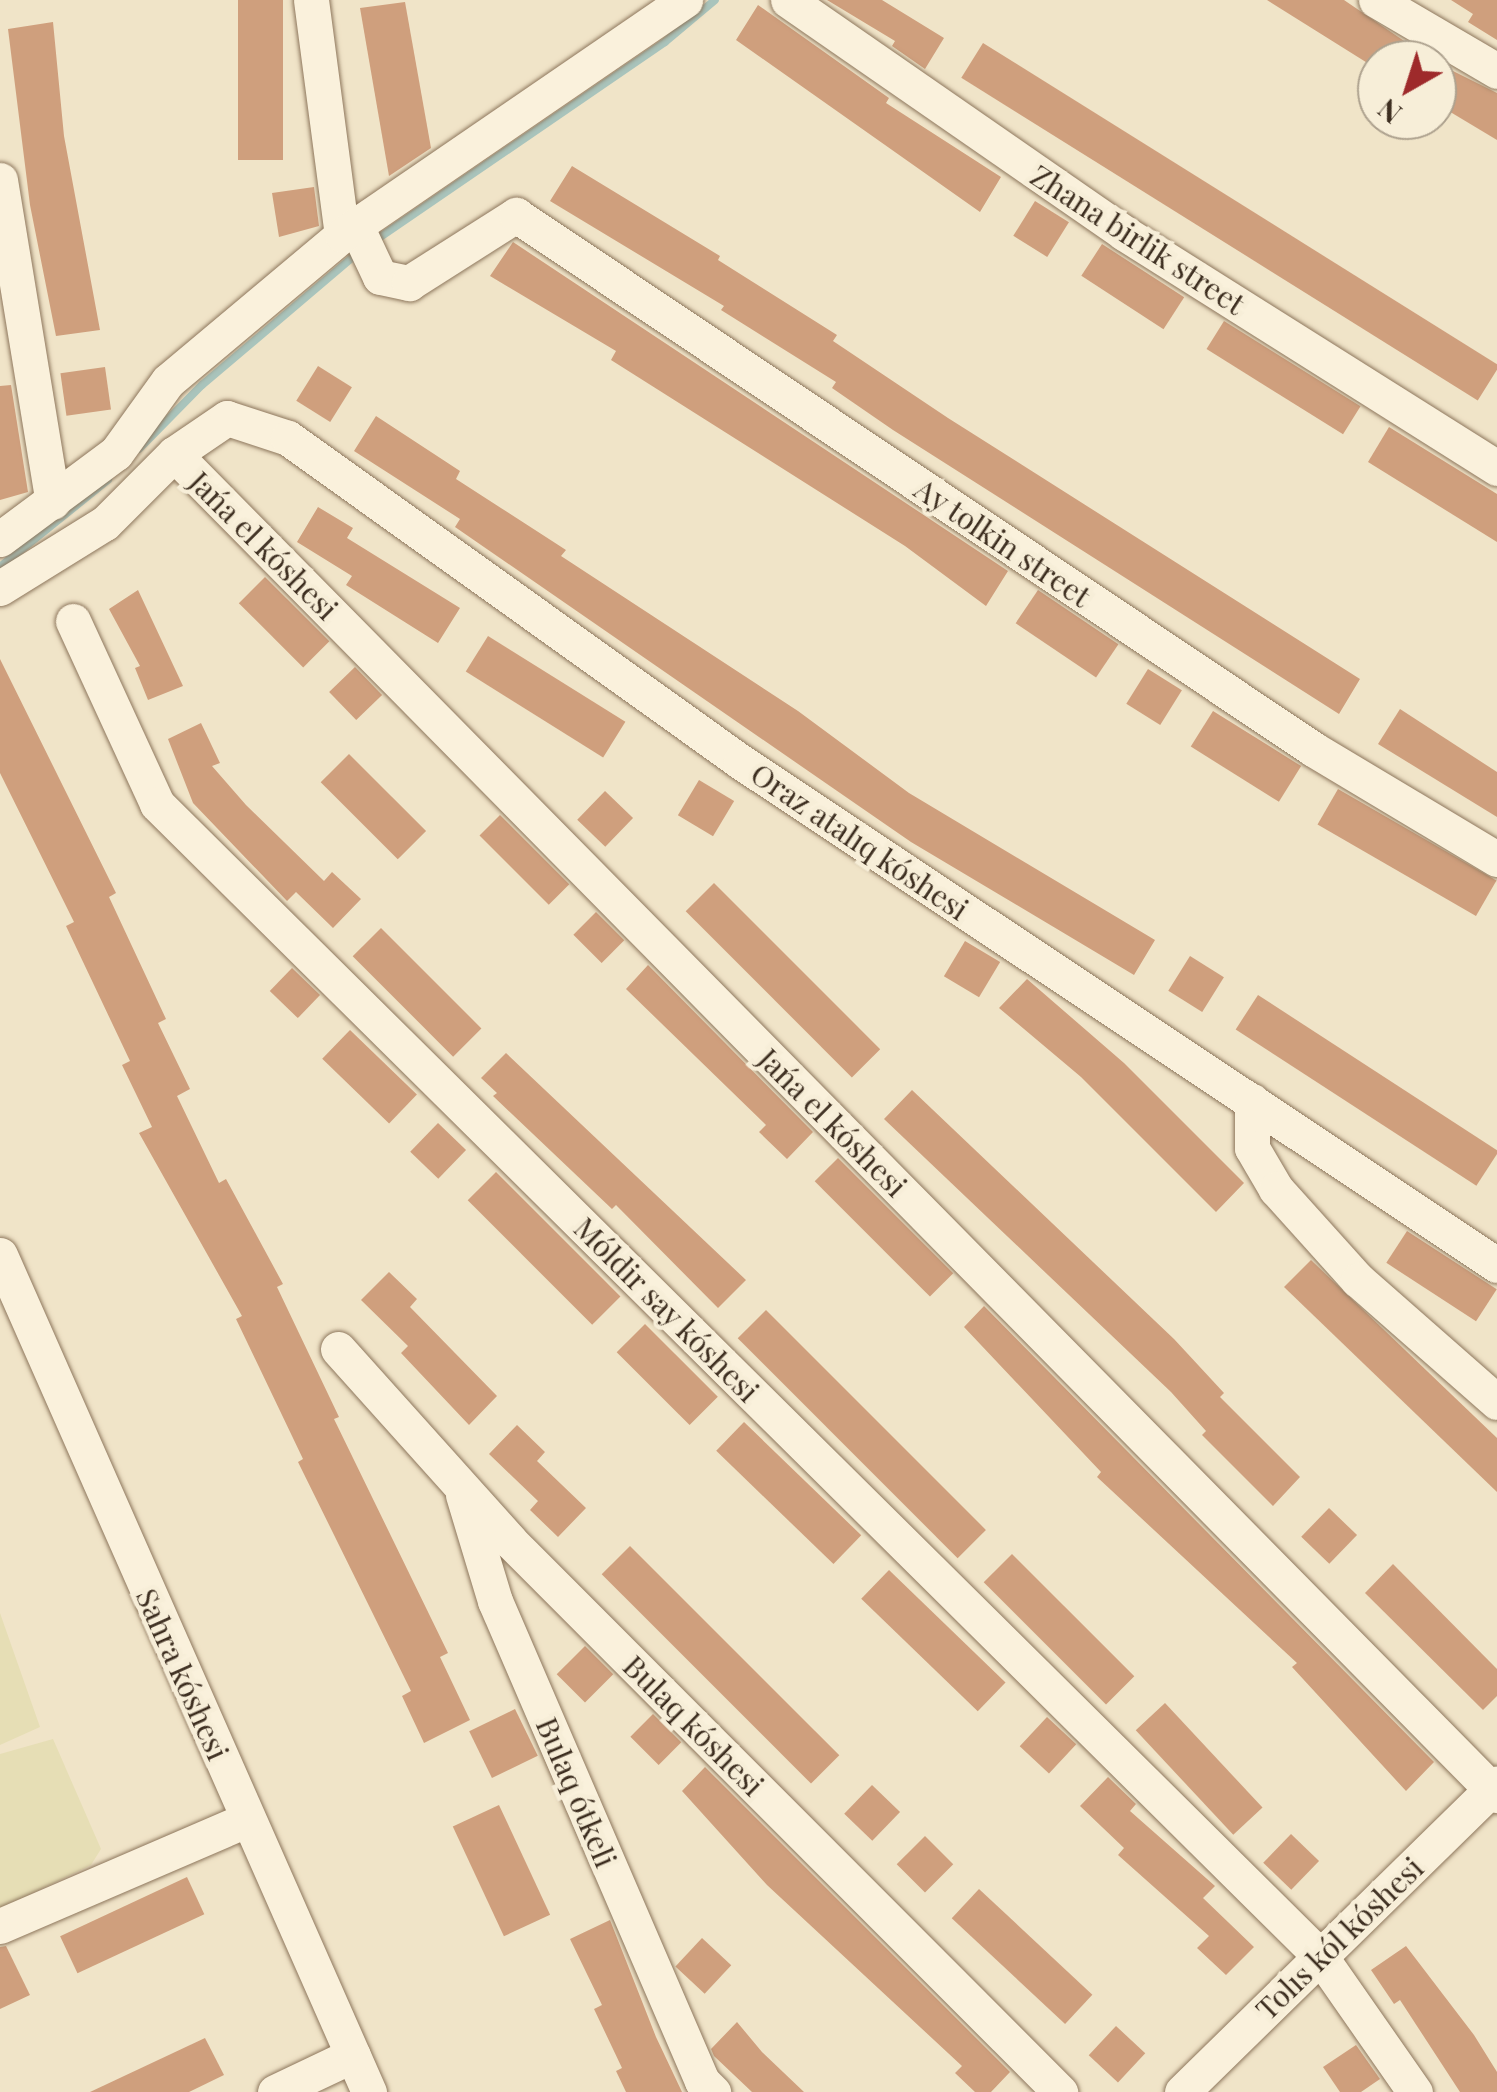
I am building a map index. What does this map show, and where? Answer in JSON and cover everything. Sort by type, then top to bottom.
[{"type":"street","points":[[311,0],[349,231]]},
{"type":"street","points":[[0,539],[116,453],[168,381],[349,231],[644,12],[686,0]]},
{"type":"street","name":"Zhana birlik street","points":[[788,0],[1124,233],[1497,468]]},
{"type":"street","points":[[1376,0],[1497,71]]},
{"type":"street","points":[[0,180],[53,502]]},
{"type":"street","name":"Ay tolkin street","points":[[349,231],[380,276],[409,283],[516,215],[1312,749],[1497,858]]},
{"type":"street","name":"Oraz atalıq kóshesi","points":[[174,454],[227,418],[288,438],[741,762],[1497,1264]]},
{"type":"street","points":[[0,588],[104,523],[174,454]]},
{"type":"street","name":"Jańa el kóshesi","points":[[174,454],[1495,1789]]},
{"type":"street","name":"Móldir say kóshesi","points":[[73,621],[157,804],[1320,1956],[1415,2092]]},
{"type":"street","points":[[1252,1101],[1252,1148],[1276,1189],[1358,1280],[1497,1402]]},
{"type":"street","name":"Sahra kóshesi","points":[[0,1255],[369,2092]]},
{"type":"street","name":"Bulaq kóshesi","points":[[338,1349],[459,1484],[1060,2092]]},
{"type":"street","name":"Bulaq ótkeli","points":[[459,1484],[495,1601],[702,2081],[713,2092]]},
{"type":"street","name":"Tolıs kól kóshesi","points":[[1182,2092],[1495,1789]]},
{"type":"street","points":[[0,1926],[246,1820]]},
{"type":"street","points":[[274,2092],[353,2055]]},
{"type":"shaded area","points":[[0,1613],[40,1727],[0,1745]]},
{"type":"shaded area","points":[[53,1739],[101,1849],[91,1865],[0,1909],[0,1754]]},
{"type":"building","points":[[238,0],[283,0],[283,160],[238,160]]},
{"type":"building","points":[[827,0],[882,0],[944,38],[925,69],[892,46],[895,41]]},
{"type":"building","points":[[1267,0],[1344,0],[1403,40],[1357,40],[1357,56]]},
{"type":"building","points":[[1451,0],[1497,0],[1497,40],[1468,22],[1473,14]]},
{"type":"building","points":[[405,2],[431,148],[389,176],[360,8]]},
{"type":"building","points":[[758,5],[889,98],[886,103],[1001,177],[980,212],[736,40]]},
{"type":"building","points":[[53,22],[64,136],[100,330],[56,336],[30,205],[8,29]]},
{"type":"building","points":[[983,43],[1497,364],[1478,400],[961,78]]},
{"type":"building","points":[[1457,73],[1497,93],[1497,140],[1457,116]]},
{"type":"building","points":[[572,166],[720,256],[718,260],[837,335],[833,341],[948,418],[1360,679],[1339,714],[893,430],[832,388],[836,382],[721,310],[724,306],[550,201]]},
{"type":"building","points":[[314,187],[319,226],[279,237],[272,193]]},
{"type":"building","points":[[1035,201],[1069,222],[1047,257],[1013,236]]},
{"type":"building","points":[[513,242],[1008,571],[986,606],[905,546],[611,360],[616,351],[490,276]]},
{"type":"building","points":[[1102,244],[1184,297],[1163,329],[1081,276]]},
{"type":"building","points":[[1224,321],[1361,406],[1343,434],[1207,349]]},
{"type":"building","points":[[318,366],[352,387],[330,422],[296,401]]},
{"type":"building","points":[[105,367],[111,410],[66,416],[60,373]]},
{"type":"building","points":[[11,385],[28,492],[0,500],[0,386]]},
{"type":"building","points":[[376,416],[460,471],[456,479],[566,550],[561,556],[798,711],[909,793],[1155,940],[1134,975],[911,842],[455,527],[460,519],[354,451]]},
{"type":"building","points":[[1389,427],[1497,494],[1497,542],[1368,462]]},
{"type":"building","points":[[318,507],[353,528],[347,538],[460,608],[438,643],[346,585],[352,576],[297,542]]},
{"type":"building","points":[[265,577],[329,641],[303,668],[239,603]]},
{"type":"building","points":[[138,590],[183,686],[148,700],[135,668],[140,666],[109,609]]},
{"type":"building","points":[[1038,590],[1118,644],[1096,677],[1016,623]]},
{"type":"building","points":[[488,636],[625,722],[603,757],[466,672]]},
{"type":"building","points":[[0,659],[116,893],[109,897],[166,1019],[158,1023],[190,1089],[177,1096],[219,1183],[226,1179],[283,1284],[277,1287],[339,1417],[334,1419],[448,1653],[440,1657],[470,1720],[424,1743],[402,1696],[411,1691],[298,1462],[303,1459],[236,1319],[242,1316],[139,1133],[152,1127],[122,1065],[130,1061],[66,926],[74,922],[0,773]]},
{"type":"building","points":[[355,667],[382,695],[356,720],[329,692]]},
{"type":"building","points":[[1148,669],[1182,690],[1160,725],[1126,704]]},
{"type":"building","points":[[1400,709],[1497,772],[1497,817],[1378,744]]},
{"type":"building","points":[[1213,711],[1301,766],[1279,802],[1191,747]]},
{"type":"building","points":[[201,723],[220,763],[212,766],[246,805],[324,881],[332,872],[361,899],[333,928],[296,892],[287,901],[193,803],[168,739]]},
{"type":"building","points":[[349,754],[426,831],[398,859],[321,782]]},
{"type":"building","points":[[699,780],[734,801],[713,836],[678,815]]},
{"type":"building","points":[[1338,789],[1496,880],[1476,916],[1318,825]]},
{"type":"building","points":[[605,791],[633,818],[605,847],[577,820]]},
{"type":"building","points":[[500,815],[569,884],[549,905],[479,836]]},
{"type":"building","points":[[714,883],[880,1049],[852,1077],[686,911]]},
{"type":"building","points":[[596,912],[624,940],[602,963],[573,935]]},
{"type":"building","points":[[381,928],[481,1028],[453,1057],[353,956]]},
{"type":"building","points":[[965,941],[1000,962],[979,997],[944,976]]},
{"type":"building","points":[[1190,956],[1224,977],[1202,1012],[1168,991]]},
{"type":"building","points":[[648,965],[813,1132],[787,1159],[759,1132],[766,1125],[626,989]]},
{"type":"building","points":[[292,968],[320,995],[298,1018],[270,991]]},
{"type":"building","points":[[1027,979],[1124,1063],[1244,1183],[1216,1212],[1081,1077],[999,1008]]},
{"type":"building","points":[[1258,995],[1497,1150],[1476,1186],[1236,1029]]},
{"type":"building","points":[[350,1030],[417,1095],[389,1123],[322,1059]]},
{"type":"building","points":[[506,1053],[746,1280],[718,1308],[616,1205],[612,1209],[493,1096],[497,1093],[481,1078]]},
{"type":"building","points":[[912,1090],[1174,1339],[1224,1393],[1220,1397],[1300,1477],[1273,1506],[1202,1435],[1206,1431],[1171,1392],[884,1119]]},
{"type":"building","points":[[438,1123],[466,1150],[438,1179],[410,1152]]},
{"type":"building","points":[[838,1158],[953,1273],[930,1297],[815,1181]]},
{"type":"building","points":[[496,1172],[620,1296],[592,1325],[468,1200]]},
{"type":"building","points":[[1407,1231],[1497,1289],[1476,1321],[1386,1263]]},
{"type":"building","points":[[1311,1260],[1497,1438],[1497,1492],[1284,1287]]},
{"type":"building","points":[[389,1272],[417,1299],[410,1307],[497,1396],[469,1425],[401,1353],[408,1346],[361,1300]]},
{"type":"building","points":[[984,1306],[1434,1762],[1406,1791],[1292,1667],[1297,1663],[1097,1477],[1101,1472],[964,1327]]},
{"type":"building","points":[[766,1310],[986,1530],[958,1558],[738,1338]]},
{"type":"building","points":[[645,1324],[718,1397],[690,1425],[617,1352]]},
{"type":"building","points":[[744,1422],[861,1535],[833,1564],[716,1451]]},
{"type":"building","points":[[517,1425],[545,1452],[537,1461],[586,1508],[558,1537],[530,1510],[538,1501],[489,1454]]},
{"type":"building","points":[[1329,1508],[1357,1535],[1329,1564],[1301,1537]]},
{"type":"building","points":[[630,1546],[839,1755],[811,1784],[602,1574]]},
{"type":"building","points":[[1012,1554],[1134,1676],[1106,1705],[984,1582]]},
{"type":"building","points":[[1393,1564],[1497,1669],[1497,1696],[1483,1710],[1365,1593]]},
{"type":"building","points":[[889,1570],[1006,1683],[978,1711],[861,1599]]},
{"type":"building","points":[[585,1646],[613,1674],[585,1703],[557,1674]]},
{"type":"building","points":[[1165,1703],[1263,1808],[1233,1835],[1136,1730]]},
{"type":"building","points":[[515,1709],[538,1756],[492,1778],[469,1731]]},
{"type":"building","points":[[653,1714],[681,1742],[659,1765],[630,1737]]},
{"type":"building","points":[[1047,1717],[1076,1744],[1049,1774],[1020,1746]]},
{"type":"building","points":[[705,1767],[1010,2072],[991,2092],[975,2092],[955,2073],[962,2066],[767,1885],[682,1791]]},
{"type":"building","points":[[1108,1777],[1136,1804],[1130,1811],[1215,1886],[1203,1898],[1254,1947],[1226,1975],[1197,1948],[1209,1936],[1118,1855],[1124,1848],[1080,1806]]},
{"type":"building","points":[[872,1785],[900,1812],[872,1841],[844,1814]]},
{"type":"building","points":[[499,1805],[550,1915],[504,1936],[453,1827]]},
{"type":"building","points":[[1291,1834],[1319,1861],[1291,1890],[1263,1863]]},
{"type":"building","points":[[925,1836],[953,1864],[925,1893],[897,1864]]},
{"type":"building","points":[[187,1877],[204,1914],[77,1973],[60,1936]]},
{"type":"building","points":[[979,1889],[1092,1995],[1065,2024],[952,1918]]},
{"type":"building","points":[[610,1920],[682,2092],[626,2092],[616,2071],[622,2068],[594,2009],[602,2005],[570,1939]]},
{"type":"building","points":[[702,1938],[731,1965],[705,1994],[675,1967]]},
{"type":"building","points":[[6,1946],[30,1995],[0,2009],[0,1947]]},
{"type":"building","points":[[1406,1946],[1474,2035],[1497,2072],[1497,2092],[1460,2092],[1400,2000],[1394,2004],[1371,1970]]},
{"type":"building","points":[[737,2022],[804,2092],[752,2092],[714,2056],[711,2049]]},
{"type":"building","points":[[1116,2026],[1145,2053],[1118,2083],[1089,2055]]},
{"type":"building","points":[[205,2038],[224,2075],[189,2092],[90,2092]]},
{"type":"building","points":[[1356,2045],[1380,2079],[1361,2092],[1340,2092],[1323,2067]]},
{"type":"waterway","points":[[373,242],[665,42],[715,0]]},
{"type":"waterway","points":[[139,449],[202,385],[359,252]]},
{"type":"waterway","points":[[0,567],[108,480]]}]
